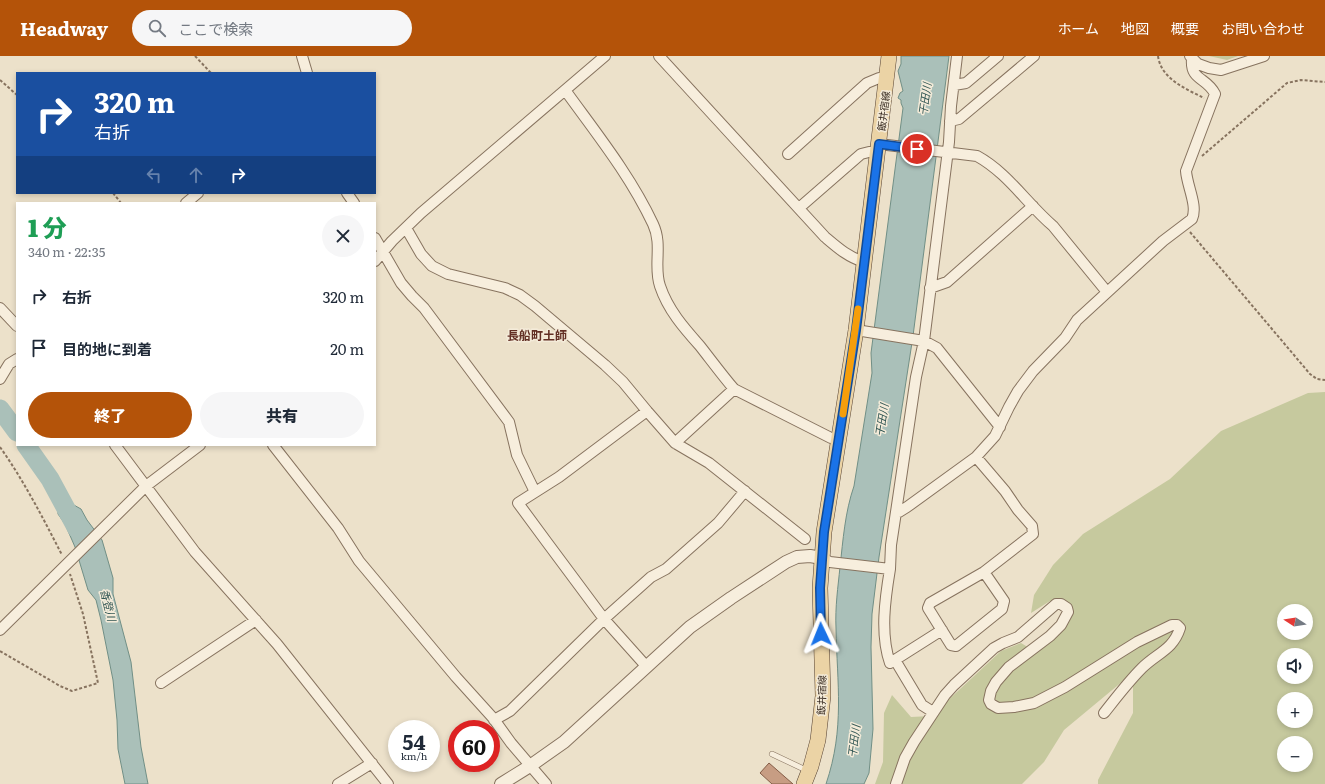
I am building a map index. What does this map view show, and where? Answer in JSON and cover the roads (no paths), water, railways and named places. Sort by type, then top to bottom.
[{"type":"main road","name":"飯井宿線","points":[[806,778],[818,740],[823,696],[820,588],[826,560],[824,532],[839,440],[861,331],[864,262],[882,148],[889,56]]},
{"type":"street","points":[[302,56],[307,72]]},
{"type":"street","points":[[376,260],[421,213],[605,56]]},
{"type":"street","points":[[659,56],[825,237],[844,254],[852,259],[864,262]]},
{"type":"street","points":[[942,630],[890,663],[886,653],[885,639],[887,568],[930,288],[957,56]]},
{"type":"street","points":[[954,85],[966,83],[998,56]]},
{"type":"street","points":[[950,121],[959,119],[1034,56]]},
{"type":"street","points":[[1191,58],[1198,64],[1221,70],[1264,56]]},
{"type":"street","points":[[896,512],[899,512],[907,507],[976,457],[1000,427],[1012,402],[1033,371],[1057,347],[1076,320],[1163,242],[1192,219],[1194,207],[1186,181],[1186,171],[1214,94],[1212,87],[1195,75],[1191,58]]},
{"type":"street","points":[[788,154],[867,84],[879,78],[887,78]]},
{"type":"street","points":[[565,90],[622,170],[654,226],[659,242],[659,284],[673,314],[734,389],[831,438],[839,440]]},
{"type":"street","points":[[799,208],[861,154],[882,148],[977,156],[1000,172],[1042,217],[1053,226],[1107,292]]},
{"type":"street","points":[[187,202],[197,194]]},
{"type":"street","points":[[930,288],[947,282],[1033,206]]},
{"type":"street","points":[[406,228],[421,254],[432,266],[448,274],[504,288],[520,295],[535,306],[623,382],[675,443],[709,463],[806,539]]},
{"type":"street","points":[[376,240],[401,283],[424,308],[509,422],[517,455],[535,492]]},
{"type":"street","points":[[0,308],[16,325]]},
{"type":"street","points":[[861,331],[922,340],[937,348],[1000,427]]},
{"type":"street","points":[[0,379],[9,364],[16,360]]},
{"type":"street","points":[[675,443],[734,389]]},
{"type":"street","points":[[646,666],[604,619],[518,503],[582,461],[647,411]]},
{"type":"street","points":[[116,446],[196,552],[277,644],[388,784]]},
{"type":"street","points":[[0,630],[146,486],[199,446]]},
{"type":"street","points":[[274,446],[338,528],[359,561],[494,720],[510,711],[604,619],[652,578],[666,569],[685,553],[718,523],[745,491]]},
{"type":"street","points":[[976,457],[1032,526],[1033,534],[984,572],[930,603],[928,608],[951,645],[956,646],[1002,609],[1004,601],[984,572]]},
{"type":"street","points":[[501,784],[564,742],[690,627],[786,562],[797,558],[810,556],[826,560],[887,568]]},
{"type":"street","points":[[896,784],[905,758],[933,712],[954,685],[984,656],[1003,643],[1018,637],[1056,604],[1061,604],[1067,608],[1068,612],[1061,625],[1045,640],[1009,667],[991,691],[989,700],[991,704],[998,708],[1014,707],[1034,703],[1065,687],[1137,642],[1172,625],[1177,624],[1180,628],[1177,637],[1167,649],[1143,666],[1104,713]]},
{"type":"street","points":[[161,683],[256,620]]},
{"type":"street","points":[[895,660],[922,705],[933,712]]},
{"type":"street","points":[[500,728],[546,784]]},
{"type":"street","points":[[338,784],[372,763]]},
{"type":"lane","points":[[772,754],[806,778]]},
{"type":"water","name":"干田川","points":[[901,56],[949,56],[913,336],[879,557],[872,614],[871,647],[873,729],[869,773],[864,784],[826,784],[832,764],[838,725],[836,605],[848,506],[854,486],[872,373],[871,353],[903,108],[901,100],[898,98],[900,93],[903,91],[898,71],[901,64]]},
{"type":"water","points":[[72,504],[81,509],[87,520],[102,540],[113,578],[113,594],[131,662],[141,747],[148,784],[125,784],[118,749],[113,680],[101,620],[96,600],[88,590],[75,547],[65,524],[58,514],[58,508]]},
{"type":"waterway","name":"香登川","points":[[0,409],[16,431]]},
{"type":"waterway","name":"香登川","points":[[27,446],[50,479],[77,529]]},
{"type":"district","name":"長船町土師","points":[[537,335]]}]
